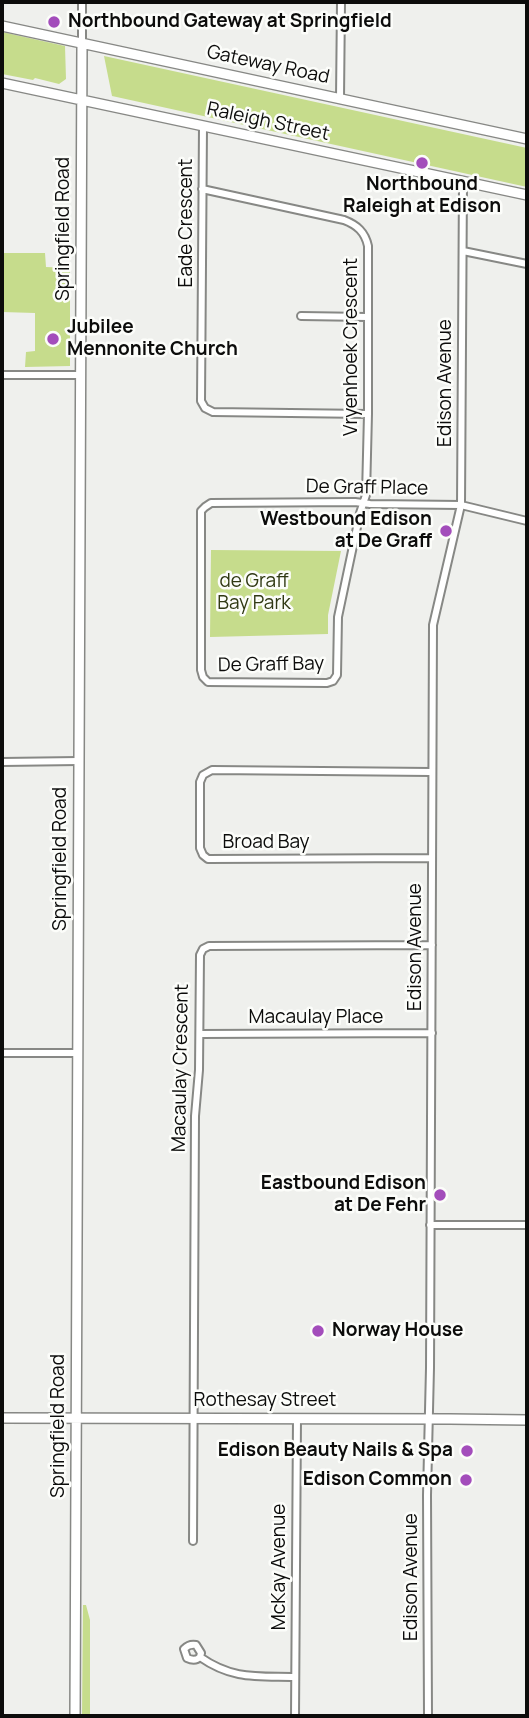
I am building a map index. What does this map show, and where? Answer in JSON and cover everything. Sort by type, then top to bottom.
[{"type":"street","name":"Springfield Road","points":[[75,1716],[82,2]]},
{"type":"street","points":[[340,98],[341,2]]},
{"type":"street","name":"Gateway Road","points":[[2,26],[527,139]]},
{"type":"street","name":"Raleigh Street","points":[[2,83],[527,195]]},
{"type":"street","name":"Eade Crescent","points":[[204,126],[201,401],[205,408],[213,412],[368,414]]},
{"type":"street","name":"Edison Avenue","points":[[428,1716],[433,625],[461,505],[463,181]]},
{"type":"street","name":"Vryenhoek Crescent","points":[[202,190],[344,220],[354,224],[366,238],[368,414],[366,495],[363,503]]},
{"type":"street","points":[[463,251],[527,264]]},
{"type":"street","points":[[301,316],[367,317]]},
{"type":"street","points":[[2,375],[80,375]]},
{"type":"street","name":"De Graff Place","points":[[205,507],[211,503],[355,502],[461,505],[527,521]]},
{"type":"street","name":"De Graff Bay","points":[[205,507],[201,511],[203,677],[208,682],[327,682],[333,681],[337,675],[338,617],[363,503]]},
{"type":"street","points":[[2,762],[79,761]]},
{"type":"street","name":"Broad Bay","points":[[431,772],[212,770],[203,775],[200,782],[200,848],[208,859],[432,858]]},
{"type":"street","name":"Macaulay Crescent","points":[[193,1541],[195,1116],[199,1070],[200,956],[203,949],[209,946],[432,945]]},
{"type":"street","name":"Macaulay Place","points":[[200,1034],[432,1033]]},
{"type":"street","points":[[2,1053],[78,1053]]},
{"type":"street","points":[[430,1225],[527,1225]]},
{"type":"street","name":"Rothesay Street","points":[[2,1418],[527,1420]]},
{"type":"street","name":"McKay Avenue","points":[[295,1716],[297,1418]]},
{"type":"street","points":[[200,1657],[216,1668],[236,1675],[295,1677]]},
{"type":"green space","points":[[2,32],[65,46],[66,79],[59,84],[2,74]]},
{"type":"green space","points":[[104,56],[527,148],[527,187],[112,96]]},
{"type":"green space","points":[[2,253],[45,253],[46,267],[70,268],[70,366],[25,367],[26,352],[35,351],[35,313],[2,312]]},
{"type":"green space","name":"de Graff Bay Park","points":[[211,550],[341,551],[328,615],[328,634],[210,637]]},
{"type":"green space","points":[[83,1605],[86,1605],[90,1620],[90,1716],[82,1716]]},
{"type":"place","name":"Northbound Gateway at Springfield","points":[[54,22]]},
{"type":"place","name":"Northbound Raleigh at Edison","points":[[422,163]]},
{"type":"place","name":"Jubilee Mennonite Church","points":[[53,339]]},
{"type":"place","name":"Westbound Edison at De Graff","points":[[446,531]]},
{"type":"place","name":"Eastbound Edison at De Fehr","points":[[440,1195]]},
{"type":"place","name":"Norway House","points":[[318,1331]]},
{"type":"place","name":"Edison Beauty Nails & Spa","points":[[467,1451]]},
{"type":"place","name":"Edison Common","points":[[466,1480]]}]
